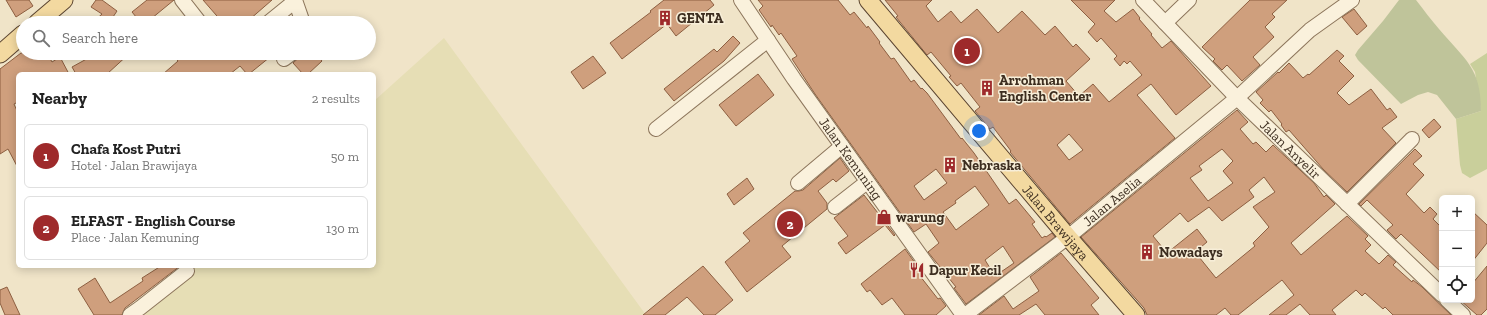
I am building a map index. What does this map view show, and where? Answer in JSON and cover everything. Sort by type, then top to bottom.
[{"type":"main road","points":[[45,16],[64,0]]},
{"type":"main road","name":"Jalan Brawijaya","points":[[868,0],[1068,237],[1136,315]]},
{"type":"main road","points":[[0,54],[16,40]]},
{"type":"street","points":[[182,0],[195,16]]},
{"type":"street","name":"Jalan Kemuning","points":[[741,0],[794,79],[964,315]]},
{"type":"street","name":"Jalan Anyelir","points":[[1143,0],[1237,98],[1439,292]]},
{"type":"street","points":[[1165,23],[1189,0]]},
{"type":"street","name":"Jalan Aselia","points":[[964,315],[1068,237],[1237,98],[1310,30],[1352,0]]},
{"type":"street","points":[[277,16],[295,1],[300,16]]},
{"type":"street","points":[[656,129],[768,40]]},
{"type":"street","points":[[1347,204],[1412,139]]},
{"type":"street","points":[[798,183],[842,146]]},
{"type":"street","points":[[835,207],[867,182]]},
{"type":"street","points":[[130,315],[187,271]]},
{"type":"street","points":[[1450,303],[1463,315]]},
{"type":"shaded area","points":[[444,38],[646,315],[145,315],[140,308],[189,268],[376,268],[376,99]]},
{"type":"green space","points":[[1399,0],[1416,0],[1436,26],[1470,65],[1478,84],[1481,111],[1456,119],[1437,95],[1428,92],[1418,95],[1401,104],[1358,60],[1355,55],[1358,50]]},
{"type":"green space","points":[[1487,53],[1487,169],[1470,178],[1462,173],[1460,165],[1456,119],[1481,111],[1475,72],[1470,64]]},
{"type":"building","points":[[6,0],[29,0],[33,6],[16,17]]},
{"type":"building","points":[[96,0],[102,0],[117,11],[114,16],[100,16],[102,14],[91,7]]},
{"type":"building","points":[[147,0],[174,0],[155,16],[135,16],[132,12]]},
{"type":"building","points":[[203,0],[272,0],[254,16],[217,16]]},
{"type":"building","points":[[664,0],[710,0],[714,5],[676,36],[667,24],[622,59],[610,43],[651,12],[650,11]]},
{"type":"building","points":[[758,0],[838,0],[850,15],[854,12],[867,28],[868,26],[891,59],[894,58],[911,82],[914,80],[921,89],[922,88],[927,93],[961,139],[962,138],[974,153],[1009,204],[1016,199],[1035,222],[1032,224],[1042,238],[1052,233],[1055,237],[966,304],[954,288],[956,287],[928,252],[939,243],[926,224],[914,232],[815,94],[792,59],[797,56],[781,33],[779,35],[772,25],[771,27],[759,10],[763,6]],"holes":[[[936,169],[947,183],[924,200],[914,186]],[[975,186],[989,205],[956,230],[943,212],[956,203],[955,201]],[[1003,246],[1014,263],[995,276],[985,260]]]},
{"type":"building","points":[[885,0],[932,0],[926,6],[938,22],[951,11],[961,23],[977,9],[998,33],[1022,11],[1045,35],[1055,26],[1073,47],[1076,44],[1090,59],[1066,81],[1079,96],[1093,84],[1109,102],[1142,75],[1130,61],[1127,64],[1124,61],[1120,66],[1114,59],[1117,56],[1101,38],[1097,42],[1088,32],[1095,24],[1071,0],[1115,0],[1104,11],[1116,22],[1133,9],[1162,48],[1171,41],[1211,86],[1176,115],[1151,84],[1137,95],[1175,138],[1070,224],[1010,152],[1011,151],[993,127],[990,129],[975,111],[980,107],[961,83],[957,86],[949,77],[951,76],[931,52],[927,55],[896,17],[898,16]],"holes":[[[1069,134],[1083,150],[1069,160],[1057,145]]]},
{"type":"building","points":[[1250,0],[1287,0],[1272,14],[1275,17],[1265,27],[1274,37],[1253,57],[1260,65],[1242,81],[1227,65],[1222,70],[1213,61],[1215,59],[1202,47]]},
{"type":"building","points":[[1354,9],[1367,26],[1357,35],[1342,17]]},
{"type":"building","points":[[733,36],[740,43],[724,61],[674,101],[664,89],[714,49],[717,52]]},
{"type":"building","points":[[1337,50],[1344,56],[1339,61],[1354,76],[1337,93],[1349,105],[1371,89],[1387,110],[1390,108],[1397,117],[1382,128],[1396,143],[1347,192],[1323,169],[1289,130],[1286,132],[1281,125],[1282,124],[1271,110],[1269,112],[1260,103],[1263,100],[1256,92],[1289,63],[1303,78],[1308,74],[1309,75]]},
{"type":"building","points":[[593,56],[606,73],[583,89],[571,72]]},
{"type":"building","points":[[16,57],[16,60],[51,60],[52,62],[55,60],[62,60],[68,72],[16,72],[16,103],[14,104],[16,108],[16,164],[8,149],[0,154],[0,69]]},
{"type":"building","points":[[85,60],[122,60],[109,72],[75,72],[72,67]]},
{"type":"building","points":[[177,60],[266,60],[251,72],[245,72],[240,66],[232,72],[165,72],[178,61]]},
{"type":"building","points":[[296,60],[322,61],[310,72],[301,72],[293,63]]},
{"type":"building","points":[[758,74],[774,95],[736,126],[719,105]]},
{"type":"building","points":[[1237,110],[1248,122],[1240,129],[1253,144],[1256,142],[1266,152],[1273,145],[1314,183],[1324,197],[1326,195],[1335,204],[1291,243],[1301,255],[1347,216],[1368,236],[1365,239],[1371,245],[1365,251],[1379,264],[1388,255],[1396,262],[1393,265],[1412,282],[1413,280],[1422,287],[1451,315],[1393,315],[1385,307],[1383,309],[1365,293],[1362,296],[1356,290],[1332,310],[1336,315],[1310,315],[1300,304],[1286,315],[1269,315],[1294,295],[1282,280],[1238,315],[1231,315],[1225,308],[1216,315],[1147,315],[1144,308],[1081,237]],"holes":[[[1222,149],[1233,161],[1223,171],[1233,183],[1208,201],[1190,178],[1202,170],[1199,166]],[[1264,177],[1275,192],[1253,207],[1269,227],[1253,243],[1255,246],[1216,278],[1195,252],[1207,242],[1197,229],[1167,253],[1153,236],[1180,213],[1188,222],[1209,207],[1222,221],[1254,197],[1249,190]]]},
{"type":"building","points":[[1434,119],[1441,127],[1429,138],[1422,130]]},
{"type":"building","points":[[1415,149],[1422,156],[1413,164],[1424,175],[1406,194],[1424,213],[1430,207],[1437,214],[1433,219],[1439,225],[1439,270],[1401,234],[1396,239],[1387,230],[1393,225],[1367,200],[1361,206],[1359,204]]},
{"type":"building","points":[[840,158],[849,171],[836,182],[833,179],[818,191],[827,203],[827,209],[782,246],[791,257],[747,292],[725,262],[750,241],[743,233],[795,191],[803,190]]},
{"type":"building","points":[[747,178],[754,189],[734,205],[727,194]]},
{"type":"building","points":[[864,195],[895,235],[894,236],[885,225],[846,254],[838,243],[848,236],[834,218]]},
{"type":"building","points":[[1475,214],[1487,225],[1487,243],[1475,258]]},
{"type":"building","points":[[905,249],[923,274],[920,276],[938,299],[940,298],[946,306],[936,315],[905,315],[892,298],[882,305],[870,290],[867,292],[861,284]]},
{"type":"building","points":[[1061,253],[1099,298],[1091,305],[1099,315],[1045,315],[1036,304],[1019,315],[979,315],[1004,296],[1013,309],[1039,291],[1030,277]]},
{"type":"building","points":[[703,266],[733,300],[715,315],[704,315],[687,297],[665,315],[643,315]]},
{"type":"building","points":[[1487,266],[1487,309],[1481,315],[1477,315],[1463,303],[1475,303],[1475,280]]},
{"type":"building","points":[[158,268],[177,268],[125,308],[122,315],[94,315],[78,289],[95,278],[110,303],[143,281],[142,278]]},
{"type":"building","points":[[7,287],[20,315],[5,315],[0,303],[0,290]]},
{"type":"place","name":"GENTA","points":[[665,18]]},
{"type":"place","name":"Chafa Kost Putri","points":[[967,51]]},
{"type":"place","name":"Arrohman English Center","points":[[987,88]]},
{"type":"place","name":"Nebraska","points":[[950,165]]},
{"type":"place","name":"warung","points":[[884,217]]},
{"type":"place","name":"ELFAST - English Course","points":[[790,224]]},
{"type":"place","name":"Nowadays","points":[[1147,252]]},
{"type":"place","name":"Dapur Kecil","points":[[917,270]]}]
